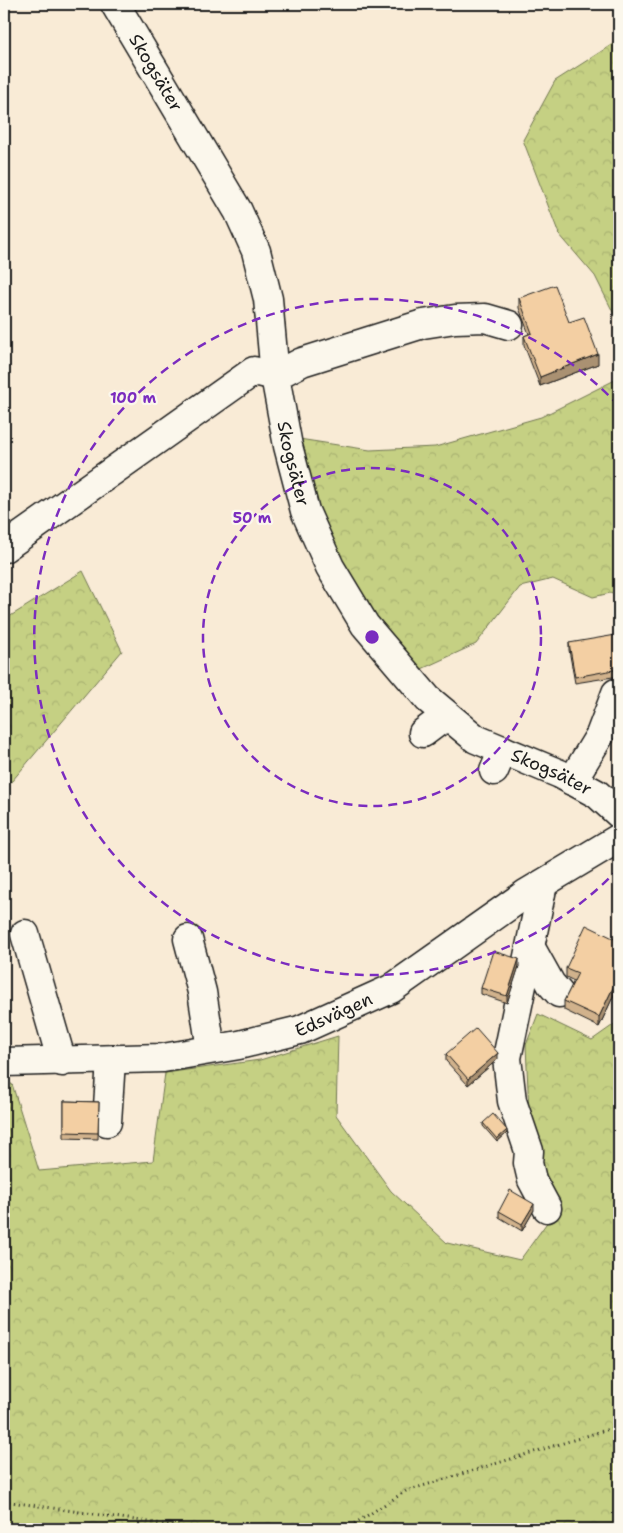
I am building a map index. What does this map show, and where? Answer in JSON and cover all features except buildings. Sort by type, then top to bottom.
[{"type":"street","name":"Skogsäter","points":[[115,4],[238,210],[256,251],[268,299],[275,376],[288,446],[305,511],[330,567],[365,625],[428,698],[499,760],[572,780],[597,794],[619,814]]},
{"type":"street","points":[[4,548],[254,371],[275,376],[302,362],[423,324],[455,319],[485,318],[509,325]]},
{"type":"street","points":[[572,780],[600,735],[616,693]]},
{"type":"street","points":[[423,733],[447,715]]},
{"type":"street","name":"Edsvägen","points":[[4,1062],[162,1058],[300,1030],[391,989],[543,884],[619,838]]},
{"type":"street","points":[[543,884],[507,1058],[512,1101],[529,1151],[528,1163],[532,1180],[547,1208]]},
{"type":"street","points":[[25,934],[62,1062]]},
{"type":"street","points":[[188,939],[202,992],[211,1049]]},
{"type":"street","points":[[531,948],[551,984],[559,993]]},
{"type":"street","points":[[107,1122],[111,1060]]},
{"type":"path","points":[[346,1529],[406,1492],[619,1426]]},
{"type":"path","points":[[4,1502],[197,1529]]},
{"type":"green space","points":[[619,40],[619,324],[595,276],[559,234],[523,140],[555,81]]},
{"type":"green space","points":[[619,378],[619,591],[593,597],[553,579],[520,587],[476,644],[415,672],[358,594],[317,512],[299,439],[370,450],[435,447],[541,417]]},
{"type":"green space","points":[[83,571],[122,651],[12,781],[4,784],[4,620]]},
{"type":"green space","points":[[538,1014],[592,1040],[619,1021],[619,1529],[4,1529],[4,1084],[12,1084],[39,1171],[153,1161],[165,1073],[260,1060],[338,1036],[336,1115],[391,1191],[447,1243],[520,1260],[559,1206],[530,1135],[526,1045]]}]
